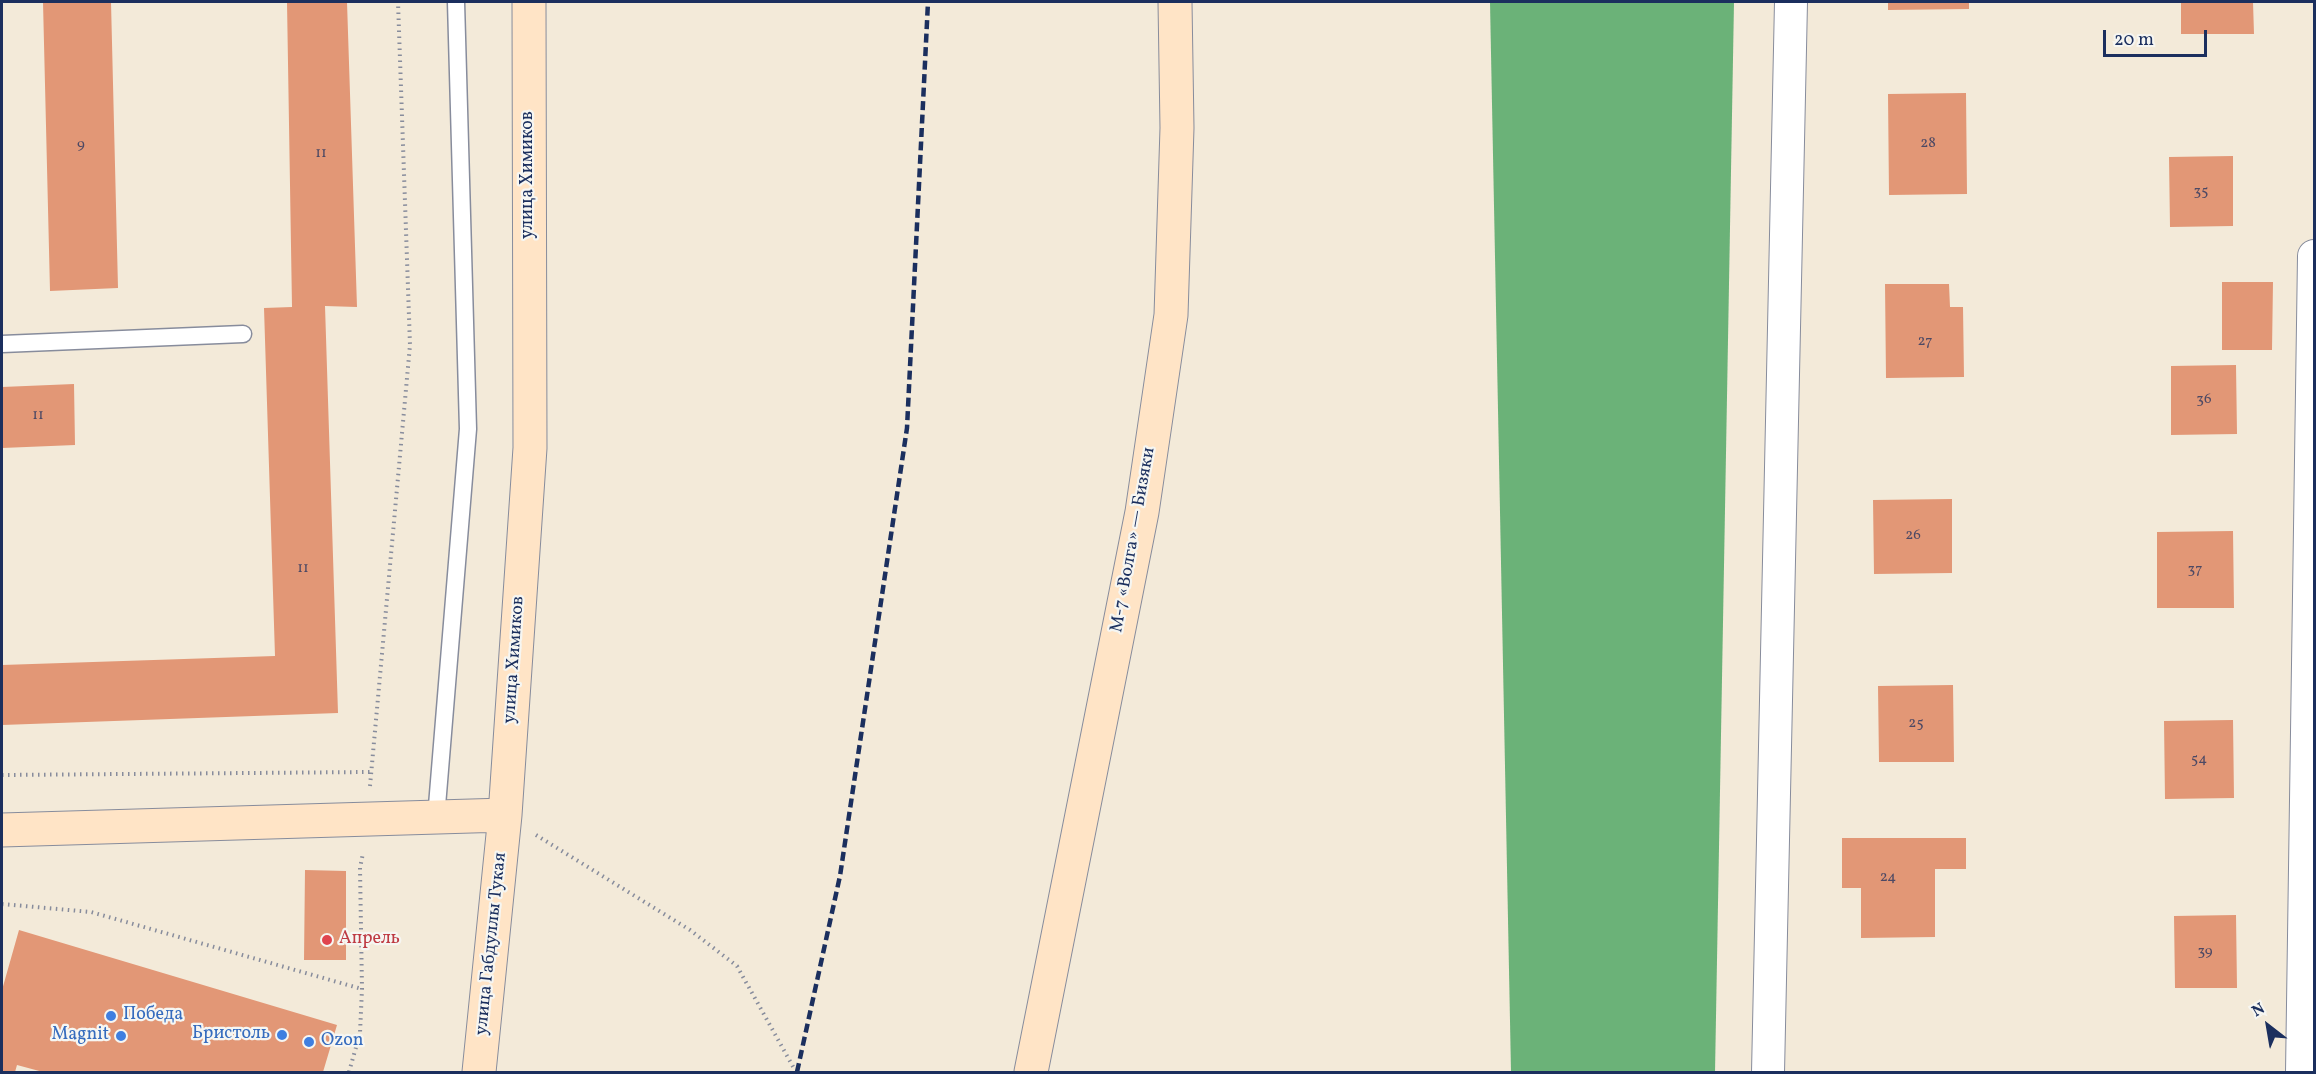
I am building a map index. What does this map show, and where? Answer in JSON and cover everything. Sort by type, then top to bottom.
[{"type":"main road","name":"улица Химиков","points":[[505,816],[530,448],[529,2]]},
{"type":"main road","name":"М-7 «Волга» — Бизяки","points":[[1031,1072],[1142,512],[1171,315],[1177,128],[1175,2]]},
{"type":"main road","points":[[2,830],[505,816]]},
{"type":"main road","name":"улица Габдуллы Тукая","points":[[479,1072],[505,816]]},
{"type":"street","points":[[1768,1072],[1791,2]]},
{"type":"street","points":[[2302,1072],[2314,256]]},
{"type":"lane","points":[[436,818],[468,429],[456,2]]},
{"type":"lane","points":[[2,344],[243,334]]},
{"type":"path","points":[[349,1072],[360,1033],[362,989],[360,868],[367,820],[410,345],[398,2]]},
{"type":"path","points":[[2,775],[371,772]]},
{"type":"path","points":[[505,816],[690,930],[737,966],[796,1072]]},
{"type":"path","points":[[2,904],[91,912],[362,989]]},
{"type":"green space","points":[[1490,2],[1734,2],[1715,1072],[1511,1072]]},
{"type":"building","points":[[43,2],[111,2],[118,288],[50,291]]},
{"type":"building","points":[[287,2],[347,2],[357,307],[325,306],[338,713],[2,725],[2,665],[275,656],[264,308],[292,307]]},
{"type":"building","points":[[1888,2],[1969,2],[1969,9],[1888,10]]},
{"type":"building","points":[[2181,2],[2253,2],[2254,34],[2181,34]]},
{"type":"building","points":[[1966,93],[1967,194],[1889,195],[1888,94]]},
{"type":"building","points":[[2233,156],[2233,226],[2170,227],[2169,157]]},
{"type":"building","points":[[2222,282],[2273,282],[2272,350],[2222,350]]},
{"type":"building","points":[[1885,284],[1949,284],[1950,307],[1963,307],[1964,377],[1886,378]]},
{"type":"building","points":[[2236,365],[2237,434],[2171,435],[2171,366]]},
{"type":"building","points":[[74,384],[75,445],[2,448],[2,387]]},
{"type":"building","points":[[1952,499],[1952,573],[1874,574],[1873,500]]},
{"type":"building","points":[[2233,531],[2234,608],[2157,608],[2157,532]]},
{"type":"building","points":[[1953,685],[1954,762],[1879,762],[1878,686]]},
{"type":"building","points":[[2233,720],[2234,798],[2165,799],[2164,721]]},
{"type":"building","points":[[1842,838],[1966,838],[1966,869],[1935,869],[1935,937],[1861,938],[1861,888],[1842,888]]},
{"type":"building","points":[[305,870],[346,871],[346,960],[304,960]]},
{"type":"building","points":[[2236,915],[2237,988],[2175,988],[2174,916]]},
{"type":"building","points":[[19,930],[337,1025],[323,1072],[43,1072],[17,1065],[15,1072],[2,1072],[2,990]]},
{"type":"railway","points":[[797,1072],[840,876],[907,428],[928,2]]},
{"type":"place","name":"Апрель","points":[[327,940]]},
{"type":"place","name":"Победа","points":[[111,1016]]},
{"type":"place","name":"Бристоль","points":[[282,1035]]},
{"type":"place","name":"Magnit","points":[[121,1036]]},
{"type":"place","name":"Ozon","points":[[309,1042]]}]
